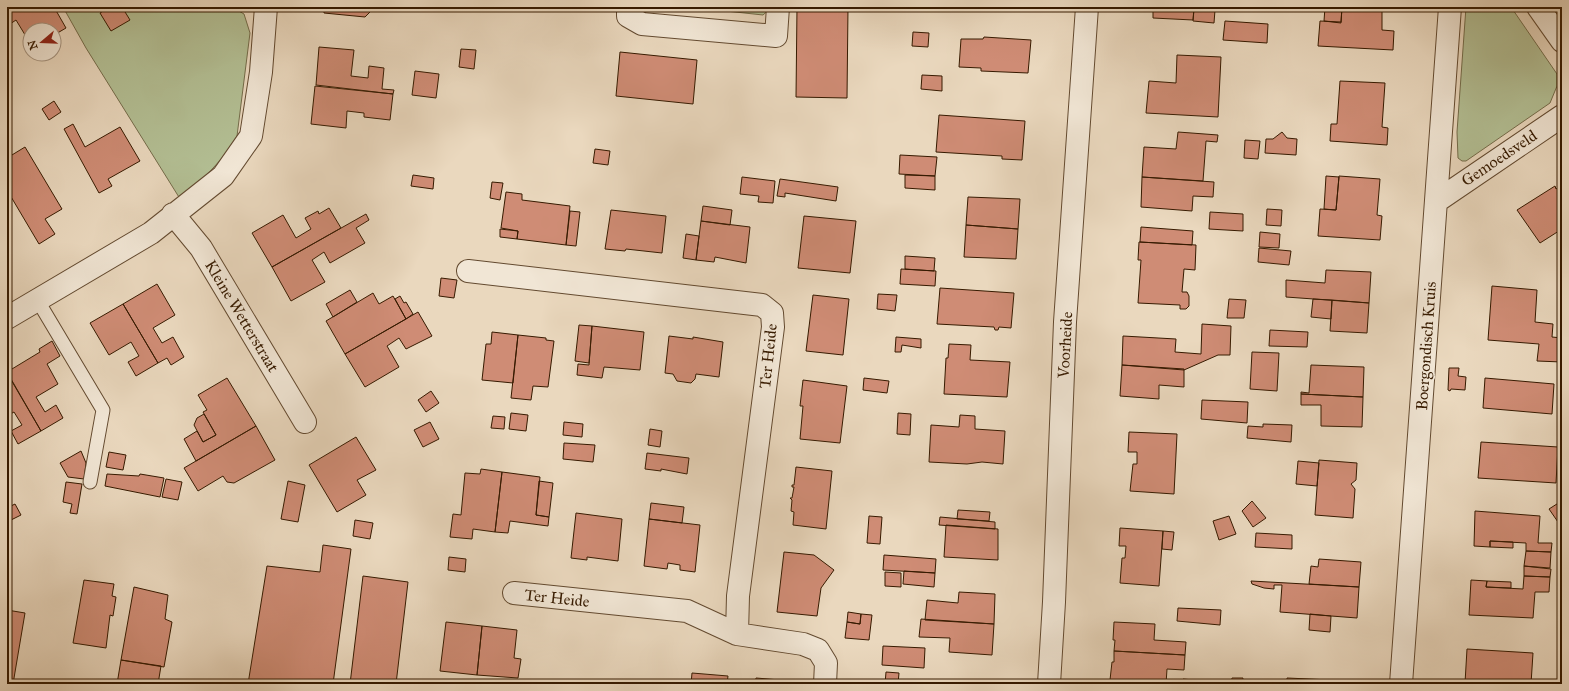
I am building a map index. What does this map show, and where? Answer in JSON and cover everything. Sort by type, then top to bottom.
[{"type":"street","points":[[7,318],[151,233],[173,214],[223,176],[251,136],[261,72],[266,7]]},
{"type":"street","points":[[628,7],[628,16],[642,24],[776,36],[778,7]]},
{"type":"street","name":"Voorheide","points":[[1049,684],[1054,602],[1065,322],[1087,7]]},
{"type":"street","name":"Boergondisch Kruis","points":[[1401,684],[1450,7]]},
{"type":"street","points":[[1538,7],[1562,41]]},
{"type":"street","name":"Gemoedsveld","points":[[1437,200],[1562,116]]},
{"type":"street","name":"Kleine Wetterstraat","points":[[173,214],[201,248],[306,422]]},
{"type":"street","name":"Ter Heide","points":[[468,271],[762,305],[772,313],[772,327],[738,596],[738,634]]},
{"type":"street","name":"Ter Heide","points":[[514,594],[687,611],[738,634],[803,644],[818,650],[826,663],[825,684]]},
{"type":"lane","points":[[38,301],[103,410],[90,482]]},
{"type":"green space","points":[[63,7],[232,7],[244,14],[250,33],[237,136],[224,156],[182,202],[86,48]]},
{"type":"green space","points":[[689,7],[772,7],[763,15]]},
{"type":"green space","points":[[1466,7],[1511,7],[1557,74],[1557,86],[1550,103],[1466,161],[1462,161],[1458,158],[1457,132]]},
{"type":"building","points":[[7,7],[54,7],[66,28],[62,30],[62,22],[22,22],[22,30],[16,20],[7,26]]},
{"type":"building","points":[[110,7],[122,7],[130,20],[111,31],[100,13]]},
{"type":"building","points":[[324,7],[375,7],[365,17],[324,13]]},
{"type":"building","points":[[797,7],[848,7],[847,98],[796,97]]},
{"type":"building","points":[[1153,7],[1223,7],[1222,10],[1194,8],[1193,20],[1153,18]]},
{"type":"building","points":[[1325,7],[1342,7],[1341,23],[1324,21]]},
{"type":"building","points":[[1342,7],[1386,7],[1385,11],[1382,11],[1382,30],[1394,31],[1393,50],[1318,46],[1320,21],[1341,22]]},
{"type":"building","points":[[1194,9],[1215,10],[1214,23],[1193,21]]},
{"type":"building","points":[[1225,21],[1268,24],[1267,43],[1223,40]]},
{"type":"building","points":[[913,32],[929,33],[928,47],[912,46]]},
{"type":"building","points":[[984,37],[1031,40],[1028,73],[981,71],[981,68],[959,67],[961,39],[983,39]]},
{"type":"building","points":[[319,47],[354,50],[351,76],[368,78],[369,66],[384,68],[382,89],[394,90],[393,94],[316,85]]},
{"type":"building","points":[[461,49],[476,50],[474,69],[459,67]]},
{"type":"building","points":[[620,52],[697,60],[693,104],[616,96]]},
{"type":"building","points":[[1177,55],[1221,57],[1218,117],[1146,113],[1149,81],[1176,83]]},
{"type":"building","points":[[415,71],[439,74],[436,98],[412,95]]},
{"type":"building","points":[[922,75],[942,76],[942,91],[921,89]]},
{"type":"building","points":[[1340,81],[1385,83],[1382,127],[1388,128],[1387,145],[1330,141],[1331,124],[1337,124]]},
{"type":"building","points":[[315,86],[393,94],[390,120],[364,117],[364,113],[347,111],[346,128],[311,124]]},
{"type":"building","points":[[54,101],[61,112],[49,120],[42,109]]},
{"type":"building","points":[[939,115],[1025,121],[1022,160],[1002,159],[1002,156],[936,152]]},
{"type":"building","points":[[73,124],[85,147],[120,127],[140,161],[108,179],[112,186],[99,193],[64,129]]},
{"type":"building","points":[[1178,132],[1218,135],[1217,142],[1206,141],[1203,181],[1142,177],[1144,147],[1176,149]]},
{"type":"building","points":[[1282,132],[1287,138],[1297,139],[1296,155],[1265,153],[1266,139],[1273,139]]},
{"type":"building","points":[[1245,140],[1260,141],[1258,159],[1244,158]]},
{"type":"building","points":[[25,147],[62,209],[45,219],[55,234],[39,244],[7,190],[7,175],[11,173],[7,165],[7,158]]},
{"type":"building","points":[[595,149],[610,151],[608,165],[593,163]]},
{"type":"building","points":[[900,155],[937,157],[935,176],[899,174]]},
{"type":"building","points":[[413,175],[434,178],[433,189],[411,186]]},
{"type":"building","points":[[905,175],[935,176],[935,190],[905,188]]},
{"type":"building","points":[[1326,176],[1339,177],[1336,210],[1324,209]]},
{"type":"building","points":[[1339,176],[1380,179],[1377,215],[1382,216],[1380,240],[1318,236],[1320,209],[1336,210]]},
{"type":"building","points":[[742,177],[775,181],[773,203],[758,202],[759,196],[740,194]]},
{"type":"building","points":[[1142,177],[1214,182],[1213,197],[1193,196],[1192,211],[1141,207]]},
{"type":"building","points":[[780,179],[838,187],[836,201],[785,193],[785,197],[777,196]]},
{"type":"building","points":[[492,182],[503,183],[500,200],[490,198]]},
{"type":"building","points":[[1562,185],[1562,229],[1540,243],[1517,210],[1555,186],[1556,189]]},
{"type":"building","points":[[506,192],[522,194],[522,200],[570,206],[566,245],[517,239],[518,231],[501,228]]},
{"type":"building","points":[[968,197],[1020,199],[1018,229],[966,225]]},
{"type":"building","points":[[703,206],[732,210],[730,225],[701,221]]},
{"type":"building","points":[[329,208],[341,228],[272,267],[252,233],[283,215],[296,238],[311,229],[305,218],[318,211],[319,214]]},
{"type":"building","points":[[1267,209],[1282,210],[1281,226],[1266,225]]},
{"type":"building","points":[[611,210],[666,216],[662,253],[626,249],[625,251],[605,249]]},
{"type":"building","points":[[570,211],[580,212],[576,246],[566,245]]},
{"type":"building","points":[[1210,212],[1243,214],[1243,231],[1209,229]]},
{"type":"building","points":[[366,214],[369,220],[356,228],[365,243],[330,263],[324,252],[312,260],[325,282],[291,301],[272,267]]},
{"type":"building","points":[[804,216],[856,221],[850,273],[798,268]]},
{"type":"building","points":[[701,221],[750,227],[746,263],[715,257],[714,262],[696,260]]},
{"type":"building","points":[[966,225],[1018,229],[1016,259],[964,257]]},
{"type":"building","points":[[1141,227],[1193,231],[1192,245],[1140,242]]},
{"type":"building","points":[[500,229],[518,231],[517,239],[500,237]]},
{"type":"building","points":[[1260,232],[1280,234],[1279,248],[1259,247]]},
{"type":"building","points":[[686,234],[699,236],[696,260],[683,258]]},
{"type":"building","points":[[1139,242],[1196,245],[1195,270],[1184,269],[1182,292],[1187,292],[1189,296],[1189,306],[1186,309],[1180,309],[1180,305],[1138,303],[1141,260],[1138,260]]},
{"type":"building","points":[[1259,248],[1291,251],[1289,265],[1258,262]]},
{"type":"building","points":[[905,256],[935,258],[934,271],[905,269]]},
{"type":"building","points":[[901,269],[936,271],[935,286],[900,284]]},
{"type":"building","points":[[1326,270],[1371,272],[1369,303],[1286,297],[1286,280],[1325,283]]},
{"type":"building","points":[[441,278],[457,280],[454,298],[439,296]]},
{"type":"building","points":[[157,284],[175,315],[153,328],[162,343],[173,337],[184,357],[171,365],[167,358],[158,363],[123,304]]},
{"type":"building","points":[[1492,286],[1537,290],[1535,322],[1553,324],[1552,337],[1562,338],[1562,362],[1537,361],[1539,344],[1488,340]]},
{"type":"building","points":[[940,288],[1014,293],[1011,328],[999,327],[998,330],[995,330],[994,327],[937,324]]},
{"type":"building","points":[[350,290],[357,302],[333,317],[326,304]]},
{"type":"building","points":[[373,293],[379,304],[393,296],[406,319],[345,354],[326,321]]},
{"type":"building","points":[[878,294],[897,295],[895,311],[877,309]]},
{"type":"building","points":[[813,295],[849,299],[843,355],[806,351]]},
{"type":"building","points":[[400,296],[404,303],[406,302],[413,314],[406,319],[395,299]]},
{"type":"building","points":[[1229,299],[1246,300],[1244,318],[1227,318]]},
{"type":"building","points":[[1313,299],[1332,300],[1331,319],[1311,317]]},
{"type":"building","points":[[1332,300],[1369,303],[1367,333],[1330,331]]},
{"type":"building","points":[[123,304],[158,363],[136,376],[128,362],[139,356],[131,342],[109,355],[90,323]]},
{"type":"building","points":[[418,312],[432,336],[406,349],[399,338],[387,346],[399,367],[365,387],[345,354]]},
{"type":"building","points":[[1202,324],[1231,326],[1230,355],[1218,355],[1184,370],[1122,365],[1123,336],[1176,339],[1175,352],[1201,354]]},
{"type":"building","points":[[579,325],[592,326],[589,363],[575,361]]},
{"type":"building","points":[[592,326],[644,332],[640,370],[604,367],[602,378],[577,375],[578,364],[589,365]]},
{"type":"building","points":[[1270,330],[1308,332],[1307,347],[1269,346]]},
{"type":"building","points":[[492,332],[518,335],[513,383],[482,380],[486,344],[491,344]]},
{"type":"building","points":[[518,335],[546,338],[546,340],[554,341],[548,387],[533,386],[531,400],[511,398]]},
{"type":"building","points":[[669,336],[693,339],[693,337],[723,342],[719,377],[696,374],[695,379],[691,383],[677,381],[673,374],[665,373]]},
{"type":"building","points":[[896,337],[921,339],[921,348],[902,345],[901,352],[895,352]]},
{"type":"building","points":[[52,341],[60,356],[47,364],[58,384],[36,397],[45,412],[56,405],[63,418],[41,431],[7,372],[40,352],[39,349]]},
{"type":"building","points":[[949,344],[971,345],[970,360],[1010,362],[1007,397],[944,394],[946,358],[948,358]]},
{"type":"building","points":[[1252,352],[1279,353],[1277,391],[1250,389]]},
{"type":"building","points":[[1122,365],[1184,369],[1184,387],[1159,385],[1159,399],[1120,396]]},
{"type":"building","points":[[1311,365],[1364,367],[1363,397],[1301,394],[1301,392],[1309,393]]},
{"type":"building","points":[[1449,368],[1459,368],[1458,376],[1466,377],[1465,390],[1448,390]]},
{"type":"building","points":[[7,373],[41,431],[18,444],[11,431],[22,425],[14,412],[7,416]]},
{"type":"building","points":[[227,378],[256,426],[196,461],[184,439],[197,431],[203,442],[216,435],[203,412],[207,410],[198,395]]},
{"type":"building","points":[[864,378],[889,381],[887,393],[863,390]]},
{"type":"building","points":[[1485,378],[1554,384],[1552,414],[1483,408]]},
{"type":"building","points":[[803,380],[847,386],[840,443],[800,439],[803,406],[800,406]]},
{"type":"building","points":[[431,391],[439,403],[426,412],[418,400]]},
{"type":"building","points":[[1301,394],[1363,397],[1362,427],[1321,426],[1321,405],[1301,405]]},
{"type":"building","points":[[1202,400],[1248,402],[1247,423],[1201,419]]},
{"type":"building","points":[[511,413],[528,415],[526,431],[509,429]]},
{"type":"building","points":[[898,413],[911,414],[910,435],[897,434]]},
{"type":"building","points":[[204,414],[216,435],[203,442],[194,425],[197,418]]},
{"type":"building","points":[[960,415],[975,416],[975,429],[1005,431],[1003,464],[982,462],[967,464],[929,462],[931,425],[959,427]]},
{"type":"building","points":[[493,416],[505,417],[504,429],[491,428]]},
{"type":"building","points":[[430,422],[439,439],[423,447],[414,430]]},
{"type":"building","points":[[564,422],[583,424],[582,437],[563,435]]},
{"type":"building","points":[[1263,424],[1292,425],[1291,442],[1247,438],[1248,426],[1263,427]]},
{"type":"building","points":[[256,426],[275,460],[234,483],[227,482],[223,476],[198,491],[184,468]]},
{"type":"building","points":[[650,429],[662,431],[660,447],[648,445]]},
{"type":"building","points":[[1129,432],[1177,434],[1174,494],[1130,491],[1133,464],[1137,464],[1137,452],[1128,452]]},
{"type":"building","points":[[356,437],[376,470],[357,480],[366,495],[337,512],[309,465]]},
{"type":"building","points":[[1481,442],[1558,447],[1556,483],[1478,478]]},
{"type":"building","points":[[564,443],[595,445],[593,462],[563,459]]},
{"type":"building","points":[[81,451],[86,463],[84,479],[68,477],[60,463]]},
{"type":"building","points":[[109,452],[126,455],[123,470],[106,467]]},
{"type":"building","points":[[647,453],[689,458],[687,474],[661,469],[661,471],[645,469]]},
{"type":"building","points":[[1319,460],[1357,463],[1356,480],[1351,484],[1355,489],[1353,518],[1315,515]]},
{"type":"building","points":[[1298,461],[1319,463],[1317,486],[1296,484]]},
{"type":"building","points":[[796,467],[832,471],[826,529],[793,525],[794,512],[791,511],[792,500],[790,498],[792,498],[794,487],[792,487],[792,485],[794,485]]},
{"type":"building","points":[[481,469],[502,472],[495,532],[473,529],[472,539],[450,537],[453,514],[461,515],[465,473],[480,474]]},
{"type":"building","points":[[502,472],[540,477],[536,515],[549,517],[548,526],[510,521],[508,533],[495,532]]},
{"type":"building","points":[[107,474],[139,476],[140,474],[164,478],[160,497],[105,486]]},
{"type":"building","points":[[166,479],[182,482],[178,500],[162,497]]},
{"type":"building","points":[[288,481],[305,485],[298,522],[281,519]]},
{"type":"building","points":[[539,481],[553,483],[549,517],[536,515]]},
{"type":"building","points":[[66,482],[82,484],[77,514],[70,513],[72,504],[63,502]]},
{"type":"building","points":[[1252,501],[1266,518],[1253,527],[1242,511]]},
{"type":"building","points":[[1560,502],[1562,505],[1562,520],[1558,522],[1549,509]]},
{"type":"building","points":[[651,503],[684,507],[682,523],[649,519]]},
{"type":"building","points":[[15,504],[21,515],[7,522],[7,508]]},
{"type":"building","points":[[958,510],[990,512],[989,521],[957,519]]},
{"type":"building","points":[[1475,511],[1540,516],[1538,543],[1552,543],[1551,552],[1526,551],[1526,543],[1490,541],[1490,547],[1474,546]]},
{"type":"building","points":[[576,513],[622,519],[618,561],[587,557],[587,560],[571,558]]},
{"type":"building","points":[[869,516],[882,517],[880,544],[867,543]]},
{"type":"building","points":[[1229,516],[1236,534],[1219,540],[1213,521]]},
{"type":"building","points":[[940,517],[995,522],[995,529],[939,525]]},
{"type":"building","points":[[649,519],[700,525],[695,572],[680,570],[680,565],[668,563],[667,569],[644,566]]},
{"type":"building","points":[[355,520],[373,523],[370,539],[353,536]]},
{"type":"building","points":[[946,525],[998,529],[998,560],[944,557]]},
{"type":"building","points":[[1120,528],[1163,531],[1159,586],[1120,583],[1122,558],[1125,558],[1126,546],[1119,546]]},
{"type":"building","points":[[1163,531],[1174,532],[1172,550],[1162,549]]},
{"type":"building","points":[[1256,533],[1292,535],[1292,549],[1255,547]]},
{"type":"building","points":[[1490,541],[1513,542],[1513,548],[1490,547]]},
{"type":"building","points":[[323,545],[351,549],[333,684],[248,684],[267,566],[320,572]]},
{"type":"building","points":[[1526,551],[1551,552],[1550,568],[1524,566]]},
{"type":"building","points":[[784,552],[814,555],[834,570],[821,588],[817,616],[777,612]]},
{"type":"building","points":[[884,555],[936,559],[935,573],[883,570]]},
{"type":"building","points":[[449,557],[466,559],[465,572],[448,570]]},
{"type":"building","points":[[1319,559],[1361,562],[1359,587],[1309,584],[1311,566],[1318,567]]},
{"type":"building","points":[[1524,566],[1551,569],[1550,577],[1524,576]]},
{"type":"building","points":[[904,571],[935,573],[934,587],[903,584]]},
{"type":"building","points":[[885,572],[901,573],[901,587],[885,586]]},
{"type":"building","points":[[363,576],[408,582],[396,684],[350,684]]},
{"type":"building","points":[[1524,576],[1550,577],[1549,592],[1535,592],[1533,618],[1469,615],[1471,580],[1487,581],[1486,587],[1523,589]]},
{"type":"building","points":[[84,580],[114,584],[112,596],[116,597],[113,616],[110,615],[106,648],[73,643]]},
{"type":"building","points":[[1251,581],[1359,587],[1357,618],[1280,612],[1282,585],[1274,585],[1274,589],[1264,588],[1252,584]]},
{"type":"building","points":[[1487,581],[1511,582],[1511,588],[1486,587]]},
{"type":"building","points":[[134,587],[168,595],[165,619],[172,622],[164,667],[121,660]]},
{"type":"building","points":[[959,592],[995,594],[994,624],[925,620],[927,600],[958,603]]},
{"type":"building","points":[[1178,608],[1221,610],[1220,625],[1177,621]]},
{"type":"building","points":[[7,610],[25,613],[13,684],[7,684]]},
{"type":"building","points":[[848,612],[861,614],[860,624],[847,622]]},
{"type":"building","points":[[861,614],[872,615],[869,640],[845,638],[847,622],[860,624]]},
{"type":"building","points":[[1310,614],[1331,616],[1330,632],[1309,630]]},
{"type":"building","points":[[921,619],[994,624],[992,655],[949,652],[950,638],[919,637]]},
{"type":"building","points":[[446,622],[482,626],[477,675],[440,671]]},
{"type":"building","points":[[1114,622],[1155,624],[1154,640],[1186,642],[1185,655],[1114,651]]},
{"type":"building","points":[[482,626],[517,630],[514,658],[521,659],[518,678],[477,675]]},
{"type":"building","points":[[883,646],[925,648],[924,668],[882,665]]},
{"type":"building","points":[[1467,649],[1533,653],[1531,684],[1465,683]]},
{"type":"building","points":[[1114,651],[1185,655],[1184,670],[1167,669],[1166,684],[1110,680],[1112,662],[1114,662]]},
{"type":"building","points":[[121,660],[161,666],[158,684],[117,684]]},
{"type":"building","points":[[886,672],[899,673],[898,684],[885,684]]},
{"type":"building","points":[[692,673],[728,676],[727,684],[691,684]]},
{"type":"building","points":[[756,678],[792,681],[792,684],[755,684]]},
{"type":"building","points":[[1232,678],[1243,678],[1242,684],[1231,684]]},
{"type":"building","points":[[1287,678],[1353,681],[1352,684],[1287,684]]},
{"type":"building","points":[[1183,679],[1215,682],[1215,684],[1183,684]]}]
